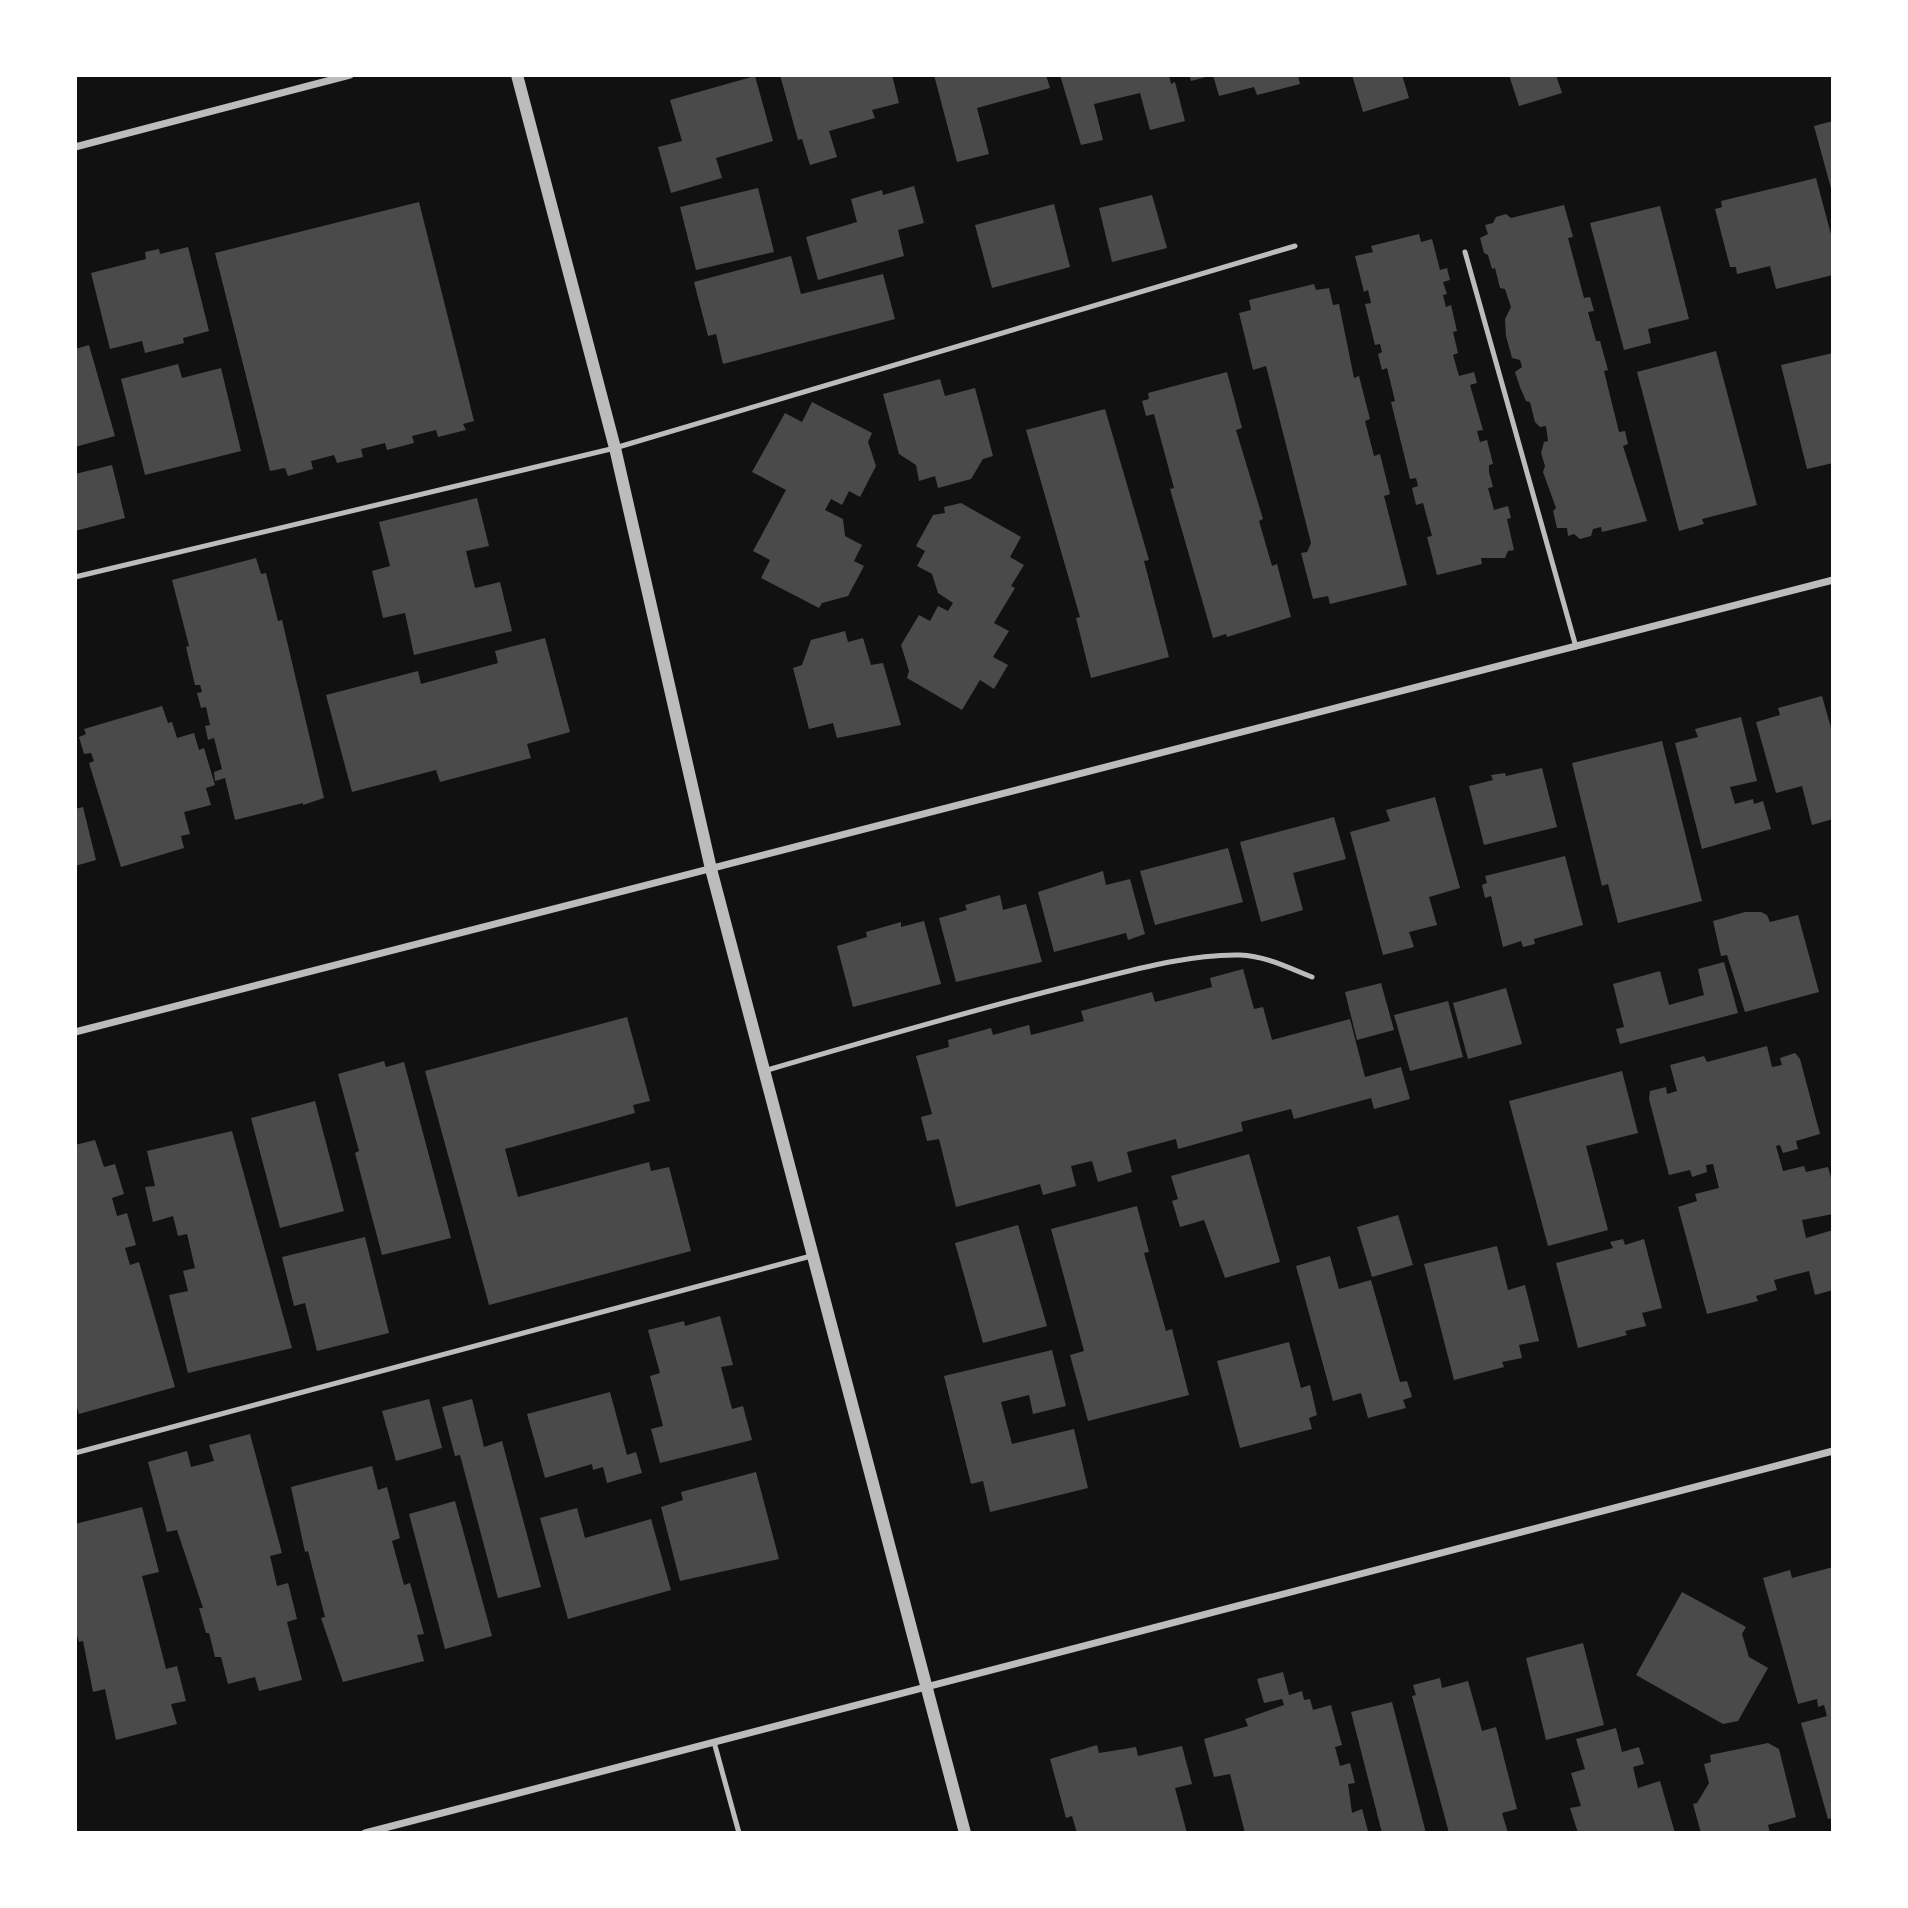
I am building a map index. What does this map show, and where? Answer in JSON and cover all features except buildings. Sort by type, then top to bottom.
[{"type":"street","points":[[75,147],[350,75]]},
{"type":"street","points":[[517,75],[615,448],[711,869],[965,1833]]},
{"type":"street","points":[[75,1032],[1833,580]]},
{"type":"street","points":[[365,1833],[1833,1451]]},
{"type":"lane","points":[[75,577],[615,448],[1295,246]]},
{"type":"lane","points":[[1465,251],[1576,647]]},
{"type":"lane","points":[[764,1071],[970,1011],[1130,971],[1214,955],[1244,955],[1272,961],[1312,976]]},
{"type":"lane","points":[[75,1453],[811,1256]]},
{"type":"lane","points":[[714,1742],[739,1833]]}]
